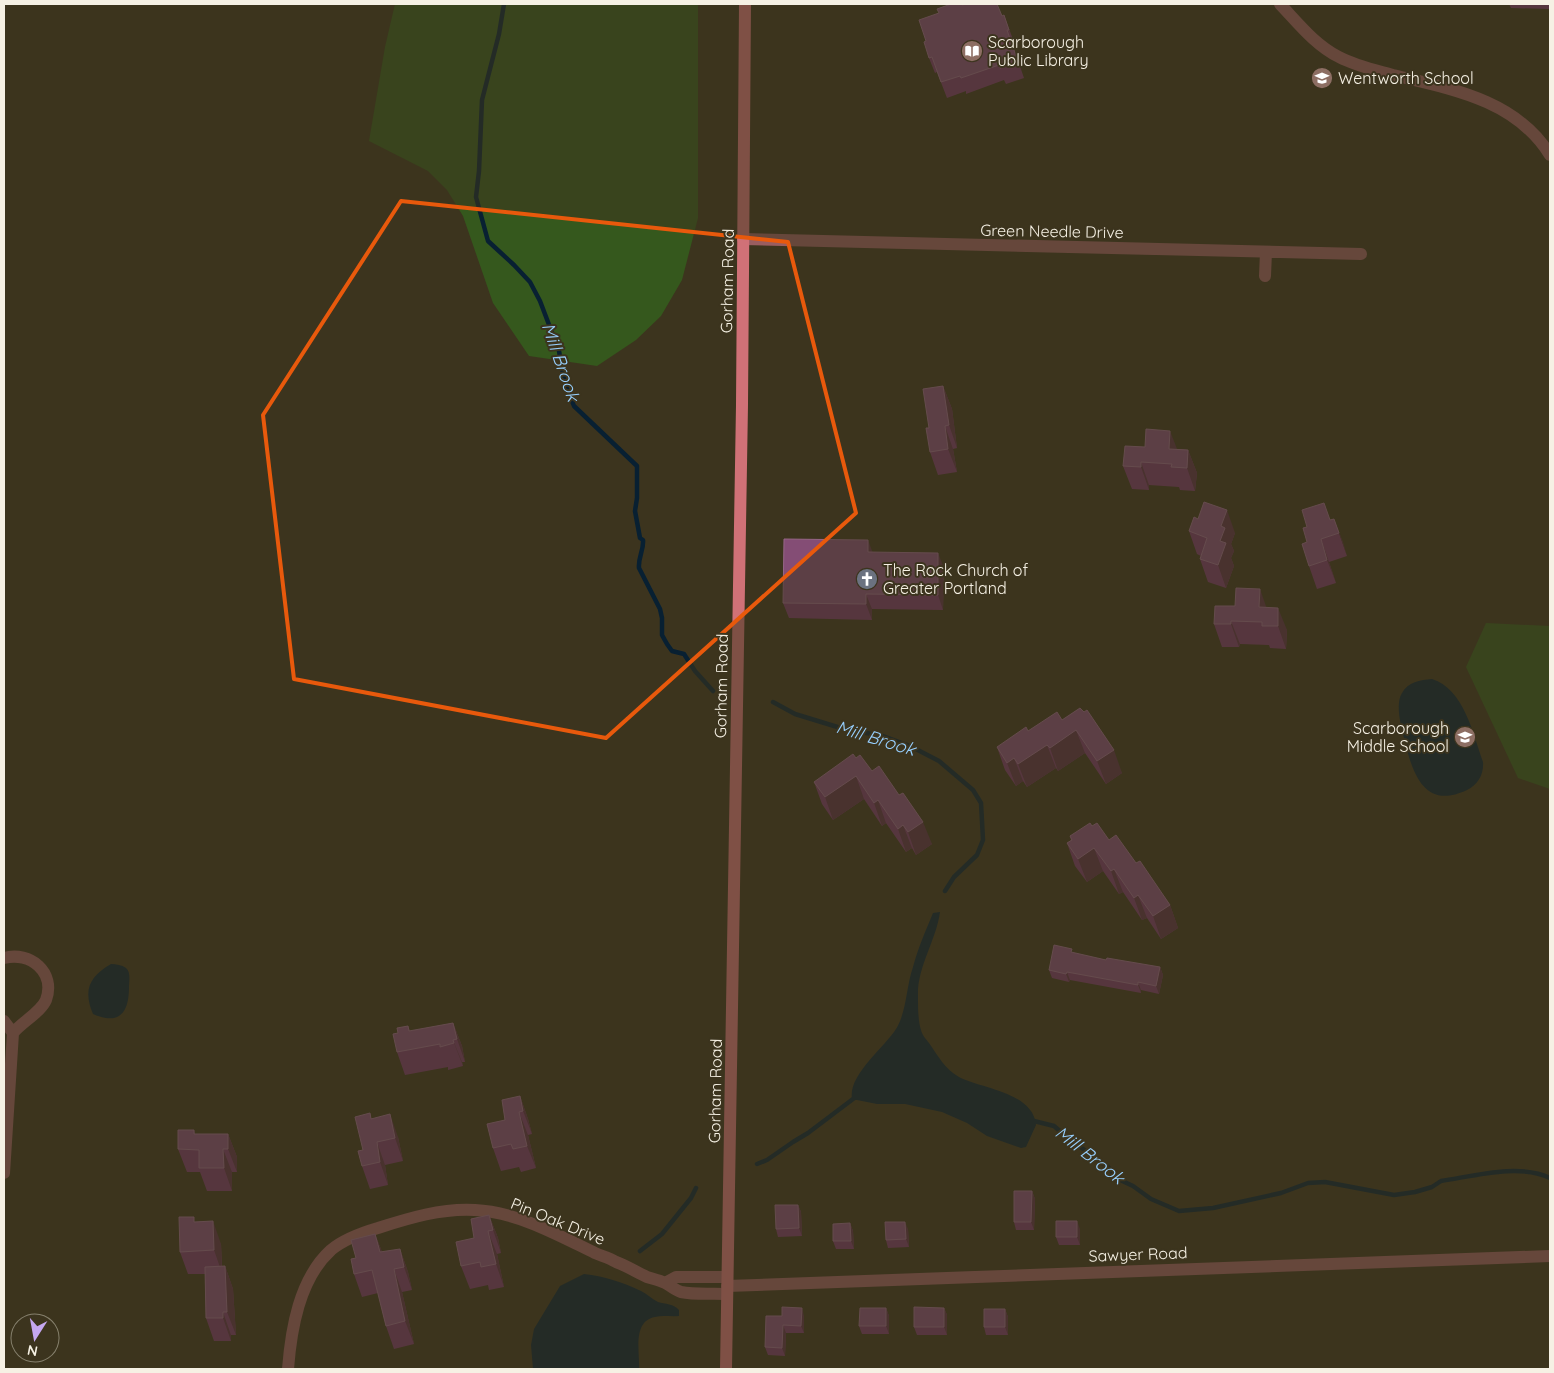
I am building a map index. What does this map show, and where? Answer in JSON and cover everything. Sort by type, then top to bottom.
[{"type":"main road","name":"Gorham Road","points":[[726,1369],[736,864],[745,4]]},
{"type":"street","points":[[1280,4],[1319,44],[1340,58],[1368,68],[1464,93],[1483,100],[1512,115],[1548,148]]},
{"type":"street","name":"Green Needle Drive","points":[[744,240],[1361,254]]},
{"type":"street","points":[[1265,276],[1266,252]]},
{"type":"street","points":[[4,958],[16,956],[26,958],[35,963],[42,970],[47,980],[48,990],[46,1000],[40,1009],[25,1020],[13,1033],[4,1173]]},
{"type":"street","points":[[4,1021],[13,1033]]},
{"type":"street","name":"Pin Oak Drive","points":[[288,1369],[290,1344],[297,1310],[311,1278],[329,1251],[354,1236],[404,1220],[456,1210],[476,1210],[502,1215],[532,1224],[568,1239],[641,1274],[665,1283]]},
{"type":"street","name":"Sawyer Road","points":[[665,1283],[676,1277],[727,1285],[1550,1256]]},
{"type":"highlighted area","points":[[401,201],[788,242],[856,513],[606,738],[294,679],[263,415]]},
{"type":"green space","points":[[395,4],[698,4],[698,218],[682,280],[661,316],[636,340],[597,366],[529,356],[493,303],[463,216],[447,190],[428,171],[369,141],[385,47]]},
{"type":"green space","points":[[1486,623],[1550,626],[1550,789],[1518,778],[1466,667]]},
{"type":"water","points":[[1432,679],[1443,684],[1460,702],[1471,726],[1483,762],[1481,775],[1477,782],[1467,790],[1452,795],[1440,795],[1430,791],[1422,784],[1411,763],[1400,721],[1399,703],[1405,689],[1415,682]]},
{"type":"water","points":[[940,912],[918,985],[918,1014],[922,1032],[942,1062],[954,1074],[1005,1093],[1026,1105],[1033,1114],[1036,1125],[1026,1147],[1021,1148],[987,1136],[967,1123],[942,1112],[905,1104],[877,1104],[852,1099],[852,1090],[861,1071],[900,1022],[920,946],[933,913]]},
{"type":"water","points":[[111,964],[123,966],[129,972],[129,996],[125,1010],[116,1017],[110,1018],[93,1014],[88,991],[93,979]]},
{"type":"water","points":[[584,1274],[606,1278],[627,1285],[643,1292],[658,1302],[672,1305],[679,1310],[679,1316],[655,1317],[643,1325],[640,1331],[638,1347],[639,1369],[533,1369],[531,1345],[534,1329],[560,1286]]},
{"type":"building","name":"Scarborough Public Library","points":[[951,4],[997,4],[1002,16],[1004,15],[1018,62],[1000,68],[999,65],[961,78],[960,76],[941,82],[932,57],[929,58],[919,20],[939,13],[937,9]]},
{"type":"building","points":[[943,386],[949,425],[945,426],[948,449],[930,452],[926,428],[929,428],[923,389]]},
{"type":"building","points":[[1146,429],[1170,431],[1169,449],[1188,450],[1187,468],[1171,467],[1172,464],[1141,462],[1141,467],[1123,466],[1125,446],[1145,447]]},
{"type":"building","points":[[1204,502],[1227,510],[1221,526],[1225,528],[1220,541],[1226,543],[1218,565],[1200,559],[1207,538],[1189,531],[1194,517],[1198,519]]},
{"type":"building","points":[[1324,503],[1330,520],[1334,519],[1339,533],[1321,539],[1327,560],[1309,566],[1302,544],[1307,542],[1303,528],[1307,527],[1302,510]]},
{"type":"building","name":"The Rock Church of Greater Portland","points":[[784,539],[868,540],[868,552],[938,553],[938,595],[866,594],[866,604],[783,603]]},
{"type":"building","points":[[1236,588],[1260,589],[1259,607],[1278,608],[1278,626],[1262,626],[1262,622],[1231,621],[1231,624],[1214,624],[1215,606],[1235,606]]},
{"type":"building","points":[[1080,708],[1084,712],[1087,710],[1114,750],[1097,761],[1076,730],[1050,748],[1047,745],[1018,764],[1014,758],[1007,763],[997,747],[1026,727],[1028,731],[1057,712],[1062,720]]},
{"type":"building","points":[[853,754],[856,758],[860,755],[872,771],[879,766],[899,795],[903,793],[923,822],[908,832],[903,825],[898,829],[878,800],[874,803],[856,776],[825,797],[814,782]]},
{"type":"building","points":[[1090,823],[1092,826],[1097,823],[1109,840],[1116,835],[1136,863],[1140,861],[1170,905],[1153,916],[1138,895],[1134,898],[1114,869],[1111,871],[1094,848],[1078,859],[1067,843],[1072,840],[1070,836]]},
{"type":"building","points":[[1054,945],[1072,949],[1071,952],[1106,960],[1107,958],[1160,967],[1156,986],[1138,982],[1138,985],[1049,970]]},
{"type":"building","points":[[453,1023],[457,1039],[453,1040],[454,1043],[440,1047],[440,1044],[397,1052],[393,1034],[398,1033],[397,1028],[408,1026],[409,1031]]},
{"type":"building","points":[[520,1096],[523,1111],[519,1112],[527,1146],[513,1149],[511,1144],[493,1148],[487,1124],[505,1120],[502,1100]]},
{"type":"building","points":[[370,1113],[371,1119],[390,1114],[395,1138],[377,1142],[380,1162],[362,1166],[358,1151],[363,1150],[355,1117]]},
{"type":"building","points":[[178,1130],[194,1130],[194,1134],[228,1134],[228,1149],[223,1149],[224,1168],[199,1168],[199,1150],[178,1149]]},
{"type":"building","points":[[1014,1191],[1032,1191],[1031,1222],[1014,1222]]},
{"type":"building","points":[[775,1205],[798,1205],[799,1228],[776,1229]]},
{"type":"building","points":[[489,1215],[493,1230],[488,1231],[496,1264],[481,1267],[480,1262],[461,1266],[456,1242],[474,1238],[471,1219]]},
{"type":"building","points":[[179,1217],[194,1217],[194,1222],[213,1221],[214,1250],[180,1252]]},
{"type":"building","points":[[1056,1221],[1077,1221],[1077,1237],[1056,1237]]},
{"type":"building","points":[[885,1222],[905,1222],[906,1239],[886,1240]]},
{"type":"building","points":[[850,1223],[851,1241],[833,1241],[833,1224]]},
{"type":"building","points":[[375,1234],[380,1252],[400,1249],[404,1267],[394,1269],[405,1321],[386,1326],[372,1270],[354,1274],[351,1259],[356,1258],[351,1240]]},
{"type":"building","points":[[225,1266],[227,1312],[223,1312],[223,1318],[206,1318],[205,1267]]},
{"type":"building","points":[[782,1307],[802,1308],[801,1326],[783,1325],[782,1348],[765,1347],[766,1316],[782,1316]]},
{"type":"building","points":[[914,1307],[944,1308],[944,1327],[914,1327]]},
{"type":"building","points":[[860,1308],[886,1308],[886,1326],[859,1326]]},
{"type":"building","points":[[984,1309],[1005,1309],[1005,1327],[984,1327]]},
{"type":"waterway","name":"Mill Brook","points":[[504,4],[499,34],[482,100],[476,197],[488,241],[530,282],[540,301],[559,351],[565,384],[574,406],[637,466],[635,511],[640,538],[643,540],[639,568],[660,609],[662,635],[667,644],[672,651],[684,654],[695,671],[713,691]]},
{"type":"waterway","name":"Mill Brook","points":[[773,702],[795,714],[844,729],[883,736],[910,746],[939,761],[973,790],[981,803],[983,840],[977,855],[954,877],[945,891]]},
{"type":"waterway","points":[[757,1164],[767,1160],[808,1133],[857,1096]]},
{"type":"waterway","name":"Mill Brook","points":[[1030,1120],[1054,1126],[1108,1167],[1118,1179],[1133,1186],[1151,1199],[1179,1211],[1213,1208],[1281,1193],[1308,1183],[1325,1182],[1394,1195],[1432,1187],[1441,1181],[1496,1172],[1525,1171],[1550,1178]]},
{"type":"waterway","points":[[640,1251],[662,1234],[691,1198],[696,1188]]},
{"type":"place","name":"Scarborough Public Library","points":[[972,51]]},
{"type":"place","name":"Wentworth School","points":[[1322,78]]},
{"type":"place","name":"The Rock Church of Greater Portland","points":[[867,579]]},
{"type":"place","name":"Scarborough Middle School","points":[[1465,737]]}]
